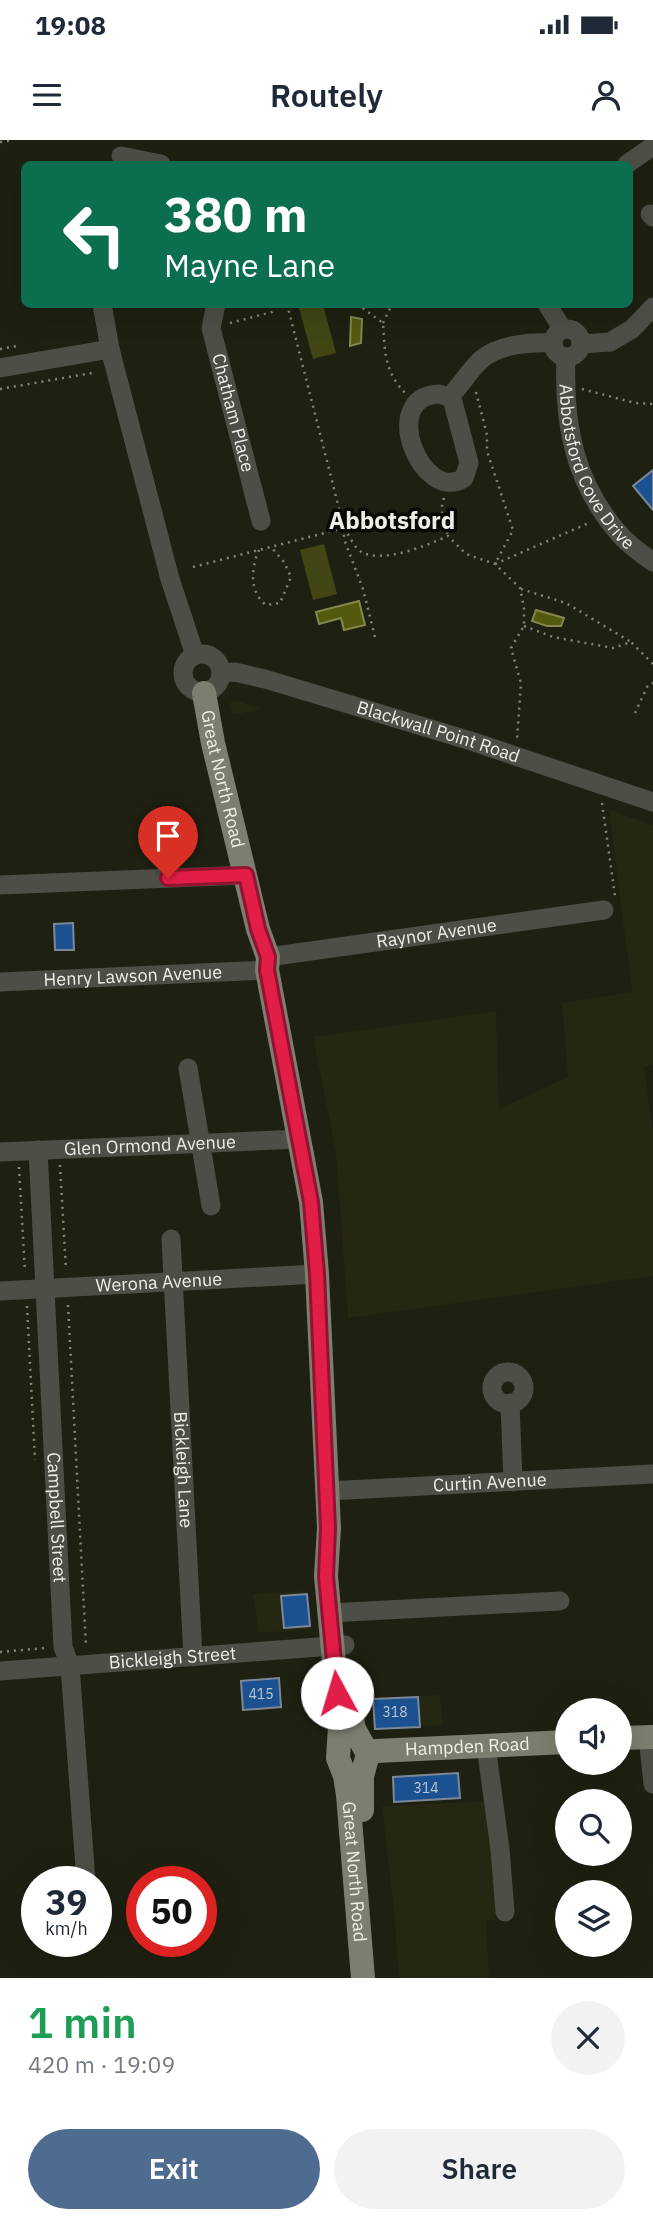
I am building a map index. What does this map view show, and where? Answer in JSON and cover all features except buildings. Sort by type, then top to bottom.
[{"type":"main road","name":"Great North Road","points":[[204,693],[213,743],[268,963],[311,1202],[317,1274],[328,1528],[339,1646],[340,1727],[355,1756],[362,1799],[375,1978]]},
{"type":"main road","points":[[632,1738],[650,1737]]},
{"type":"main road","name":"Hampden Road","points":[[355,1756],[376,1751],[555,1743]]},
{"type":"main road","name":"Great North Road","points":[[355,1756],[348,1795],[363,1978]]},
{"type":"street","points":[[631,161],[653,146]]},
{"type":"street","points":[[121,154],[149,161]]},
{"type":"street","points":[[562,350],[575,332],[581,344],[610,342],[632,329],[653,307]]},
{"type":"street","points":[[103,308],[110,349],[170,579],[195,655]]},
{"type":"street","name":"Chatham Place","points":[[215,308],[211,328],[261,521]]},
{"type":"street","points":[[548,308],[562,350]]},
{"type":"street","points":[[449,397],[484,357],[508,347],[538,342],[562,350]]},
{"type":"street","points":[[0,368],[110,349]]},
{"type":"street","name":"Abbotsford Cove Drive","points":[[562,350],[565,412],[573,453],[593,499],[624,539],[653,562]]},
{"type":"street","points":[[434,394],[449,397],[457,414],[468,463],[464,478],[449,484],[426,469],[408,429],[410,415],[423,396],[434,394]]},
{"type":"street","points":[[206,654],[213,657],[220,666],[221,673],[216,686],[204,693],[191,690],[182,676],[185,663],[195,655],[206,654]]},
{"type":"street","name":"Blackwall Point Road","points":[[221,673],[235,672],[275,682],[471,741],[653,802]]},
{"type":"street","points":[[0,885],[246,875]]},
{"type":"street","name":"Raynor Avenue","points":[[268,963],[604,910]]},
{"type":"street","name":"Henry Lawson Avenue","points":[[0,982],[268,963]]},
{"type":"street","points":[[188,1068],[211,1206]]},
{"type":"street","name":"Glen Ormond Avenue","points":[[0,1152],[301,1139]]},
{"type":"street","name":"Campbell Street","points":[[38,1150],[35,1289],[63,1647],[70,1666],[85,1866]]},
{"type":"street","name":"Bickleigh Lane","points":[[171,1239],[194,1657]]},
{"type":"street","name":"Werona Avenue","points":[[0,1291],[317,1274]]},
{"type":"street","points":[[510,1403],[513,1482]]},
{"type":"street","name":"Curtin Avenue","points":[[327,1491],[653,1474]]},
{"type":"street","points":[[335,1613],[560,1601]]},
{"type":"street","name":"Bickleigh Street","points":[[0,1671],[339,1646]]},
{"type":"street","points":[[650,1737],[653,1784]]},
{"type":"street","points":[[486,1746],[500,1849],[505,1912]]},
{"type":"path","points":[[0,142],[14,140]]},
{"type":"path","points":[[211,328],[272,312],[275,308]]},
{"type":"path","points":[[289,308],[344,528],[344,539],[363,589],[376,641]]},
{"type":"path","points":[[362,308],[383,323]]},
{"type":"path","points":[[390,308],[383,323],[385,362],[399,386],[416,404]]},
{"type":"path","points":[[562,350],[574,370],[576,387],[635,403],[653,404]]},
{"type":"path","points":[[0,389],[92,373]]},
{"type":"path","points":[[470,386],[476,392],[487,435],[487,451],[513,530],[495,565]]},
{"type":"path","points":[[449,484],[441,510],[448,536],[466,554],[495,565],[520,588],[566,603],[631,642],[653,664]]},
{"type":"path","points":[[495,565],[606,515]]},
{"type":"path","points":[[344,528],[359,551],[371,556],[416,549],[448,536]]},
{"type":"path","points":[[193,568],[344,528]]},
{"type":"path","points":[[259,550],[252,571],[256,594],[265,606],[274,605],[280,603],[291,577],[285,562],[271,547]]},
{"type":"path","points":[[517,739],[521,682],[511,648],[524,626],[520,588]]},
{"type":"path","points":[[524,626],[552,636],[613,648],[631,642]]},
{"type":"path","points":[[635,713],[648,685],[653,683]]},
{"type":"path","points":[[602,803],[616,899],[604,910]]},
{"type":"path","points":[[60,1165],[86,1646]]},
{"type":"path","points":[[19,1167],[35,1289],[36,1469]]},
{"type":"path","points":[[0,1652],[46,1648],[45,1634]]},
{"type":"shaded area","points":[[299,308],[324,308],[336,353],[313,359]]},
{"type":"shaded area","points":[[351,317],[362,319],[361,343],[350,346]]},
{"type":"shaded area","points":[[324,544],[337,594],[313,600],[300,550]]},
{"type":"shaded area","points":[[359,601],[365,625],[344,630],[341,618],[319,624],[316,612]]},
{"type":"shaded area","points":[[536,610],[564,618],[561,626],[547,626],[532,621]]},
{"type":"shaded area","points":[[235,700],[261,709],[233,715],[230,703]]},
{"type":"shaded area","points":[[609,810],[653,825],[653,1065],[644,1067],[653,1132],[653,1276],[348,1318],[336,1153],[313,1037],[496,1011],[499,1109],[568,1077],[562,1003],[632,992]]},
{"type":"shaded area","points":[[307,1591],[310,1629],[259,1633],[253,1594]]},
{"type":"shaded area","points":[[440,1695],[443,1725],[375,1727],[373,1698]]},
{"type":"shaded area","points":[[496,1801],[496,1920],[486,1921],[489,1978],[399,1978],[382,1806]]},
{"type":"district","name":"Abbotsford","points":[[392,521]]},
{"type":"route","points":[[168,878],[246,875],[258,929],[268,957],[267,970],[311,1202],[317,1274],[328,1528],[326,1576],[337,1693]]}]
